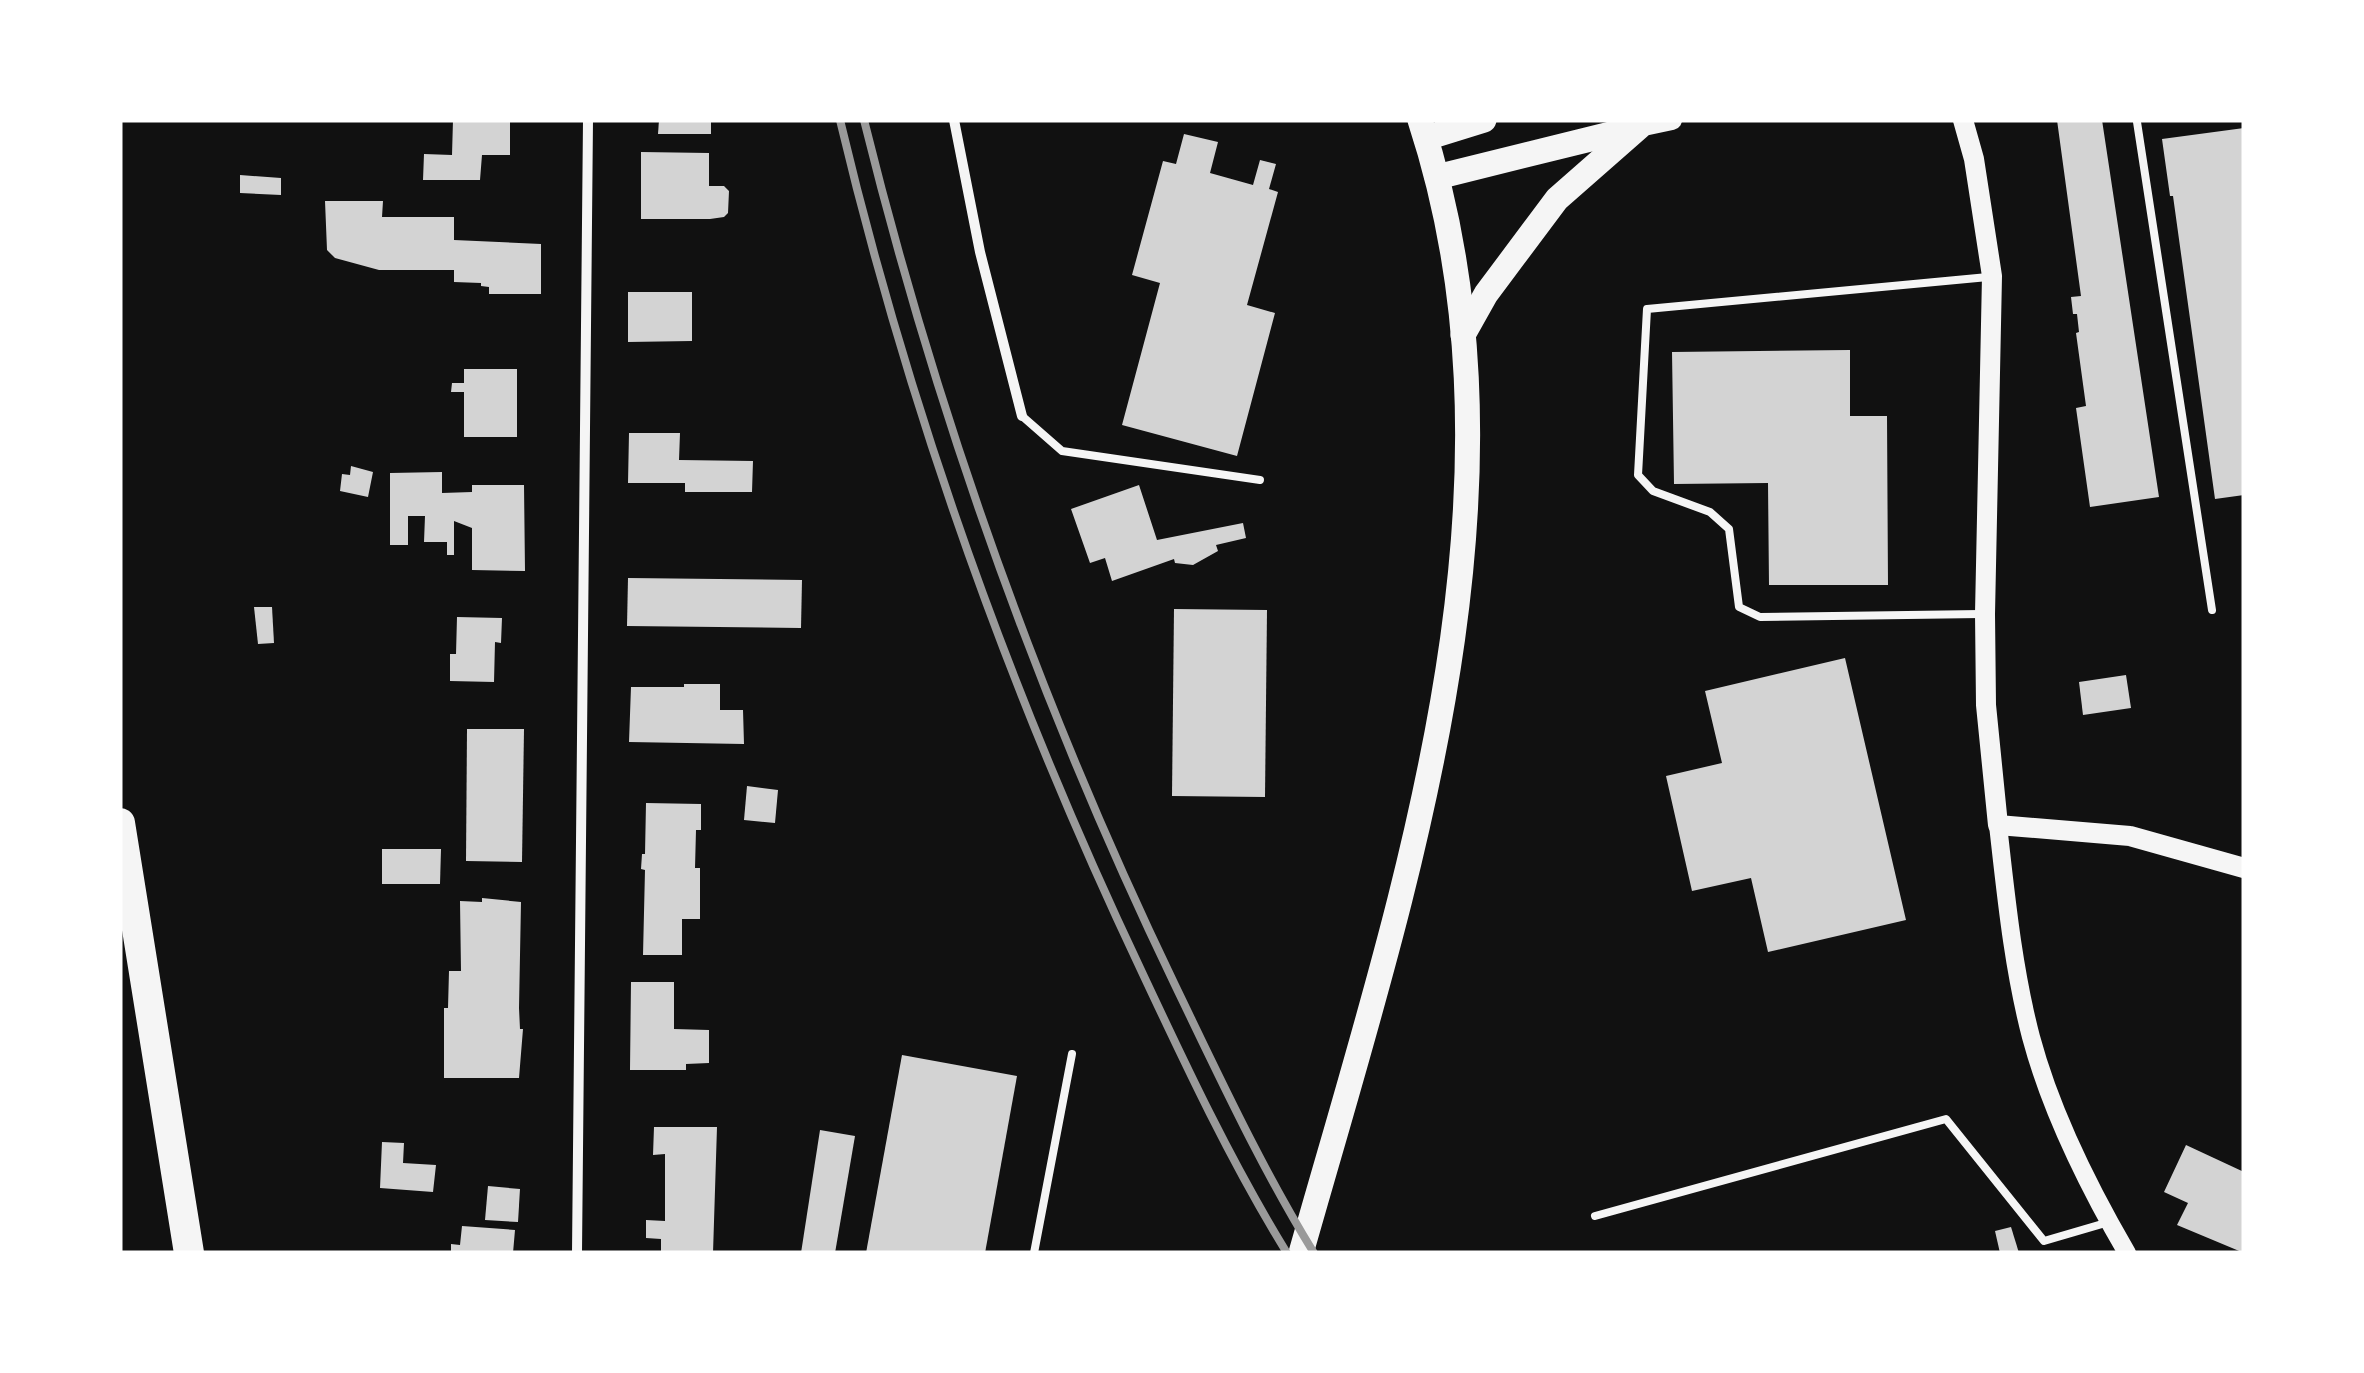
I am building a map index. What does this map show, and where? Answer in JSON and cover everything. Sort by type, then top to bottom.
[{"type":"highway","points":[[120,823],[189,1253]]},
{"type":"main road","points":[[1301,1253],[1412,850],[1436,736],[1460,584],[1467,450],[1464,335],[1454,250],[1423,129],[1484,120]]},
{"type":"main road","points":[[1437,177],[1672,120]]},
{"type":"main road","points":[[1963,120],[1974,159],[1992,276],[1985,614],[1986,705],[1998,825],[2130,836],[2244,868]]},
{"type":"main road","points":[[1464,335],[1486,294],[1557,198],[1639,127]]},
{"type":"street","points":[[578,1253],[588,120]]},
{"type":"street","points":[[954,120],[980,252],[1022,416]]},
{"type":"street","points":[[1998,825],[2009,928],[2031,1038],[2068,1141],[2127,1253]]},
{"type":"lane","points":[[2136,122],[2212,610]]},
{"type":"lane","points":[[1985,614],[1760,617],[1738,607],[1729,529],[1710,512],[1653,491],[1638,476],[1647,309],[1992,276]]},
{"type":"lane","points":[[1022,416],[1062,451],[1260,480]]},
{"type":"lane","points":[[1034,1253],[1072,1054]]},
{"type":"lane","points":[[1595,1216],[1946,1119],[2044,1241],[2109,1222]]},
{"type":"building","points":[[453,120],[510,120],[510,155],[482,155],[480,180],[423,180],[424,154],[452,155]]},
{"type":"building","points":[[659,120],[711,120],[711,134],[658,134]]},
{"type":"building","points":[[2057,120],[2102,120],[2159,497],[2090,507],[2076,408],[2086,406],[2077,314],[2073,314],[2071,297],[2081,296]]},
{"type":"building","points":[[2244,128],[2244,495],[2215,499],[2162,139]]},
{"type":"building","points":[[1184,134],[1218,142],[1210,173],[1253,185],[1260,160],[1276,164],[1269,189],[1278,192],[1247,305],[1275,313],[1237,456],[1122,425],[1160,283],[1132,275],[1163,161],[1176,164]]},
{"type":"building","points":[[641,152],[709,153],[709,186],[724,186],[729,191],[728,213],[710,219],[641,219]]},
{"type":"building","points":[[240,175],[281,178],[281,195],[240,193]]},
{"type":"building","points":[[325,201],[383,201],[382,217],[454,217],[454,240],[541,244],[541,294],[489,294],[489,287],[481,283],[454,282],[454,270],[379,270],[335,258],[327,250]]},
{"type":"building","points":[[628,292],[692,292],[692,341],[628,342]]},
{"type":"building","points":[[1850,350],[1850,416],[1887,416],[1888,585],[1769,585],[1768,483],[1674,484],[1672,352]]},
{"type":"building","points":[[464,369],[517,369],[517,437],[464,437],[464,392],[451,392],[452,383],[464,383]]},
{"type":"building","points":[[629,433],[680,433],[679,460],[753,461],[752,492],[685,492],[685,483],[628,483]]},
{"type":"building","points":[[351,466],[373,472],[368,497],[340,491],[342,474],[350,475]]},
{"type":"building","points":[[442,472],[442,493],[472,492],[472,485],[524,485],[525,571],[472,570],[472,528],[454,521],[454,555],[447,555],[447,542],[424,542],[425,516],[408,516],[408,545],[390,545],[390,473]]},
{"type":"building","points":[[1139,485],[1157,540],[1243,523],[1246,538],[1216,545],[1218,551],[1193,565],[1175,563],[1174,559],[1112,581],[1105,558],[1090,563],[1071,509]]},
{"type":"building","points":[[628,578],[802,580],[801,628],[627,626]]},
{"type":"building","points":[[254,607],[272,607],[274,643],[258,644]]},
{"type":"building","points":[[1174,609],[1267,610],[1265,797],[1172,796]]},
{"type":"building","points":[[457,617],[502,618],[501,643],[495,642],[494,682],[450,681],[450,654],[456,654]]},
{"type":"building","points":[[1845,658],[1906,920],[1768,952],[1751,878],[1692,891],[1666,776],[1722,763],[1705,691]]},
{"type":"building","points":[[2126,675],[2131,708],[2083,715],[2079,682]]},
{"type":"building","points":[[720,684],[720,710],[743,710],[744,744],[629,742],[631,687]]},
{"type":"building","points":[[467,729],[524,729],[522,862],[466,861]]},
{"type":"building","points":[[747,786],[778,790],[775,823],[744,820]]},
{"type":"building","points":[[646,803],[701,804],[695,868],[700,868],[700,919],[682,919],[682,955],[643,955],[645,870],[641,869]]},
{"type":"building","points":[[382,849],[441,849],[440,884],[382,884]]},
{"type":"building","points":[[482,898],[521,902],[519,1008],[523,1029],[519,1078],[444,1078],[444,1008],[448,1008],[449,971],[461,971],[460,901],[482,902]]},
{"type":"building","points":[[631,982],[674,982],[674,1029],[709,1030],[709,1063],[686,1064],[686,1070],[630,1070]]},
{"type":"building","points":[[902,1055],[1017,1076],[985,1253],[866,1253]]},
{"type":"building","points":[[654,1127],[717,1127],[713,1253],[661,1253],[661,1239],[646,1238],[646,1220],[665,1221],[665,1154],[653,1155]]},
{"type":"building","points":[[820,1130],[855,1136],[835,1253],[801,1253]]},
{"type":"building","points":[[382,1142],[404,1143],[403,1163],[436,1165],[433,1192],[380,1188]]},
{"type":"building","points":[[2186,1145],[2244,1172],[2244,1253],[2177,1225],[2188,1203],[2164,1192]]},
{"type":"building","points":[[488,1186],[520,1189],[518,1222],[485,1220]]},
{"type":"building","points":[[462,1226],[515,1230],[513,1253],[451,1253],[451,1244],[460,1245]]},
{"type":"building","points":[[2011,1227],[2019,1253],[2000,1253],[1995,1231]]},
{"type":"railway","points":[[840,120],[898,339],[932,446],[968,553],[1049,764],[1192,1078],[1287,1253]]},
{"type":"railway","points":[[864,120],[925,342],[1037,668],[1080,775],[1175,985],[1258,1154],[1314,1253]]}]
